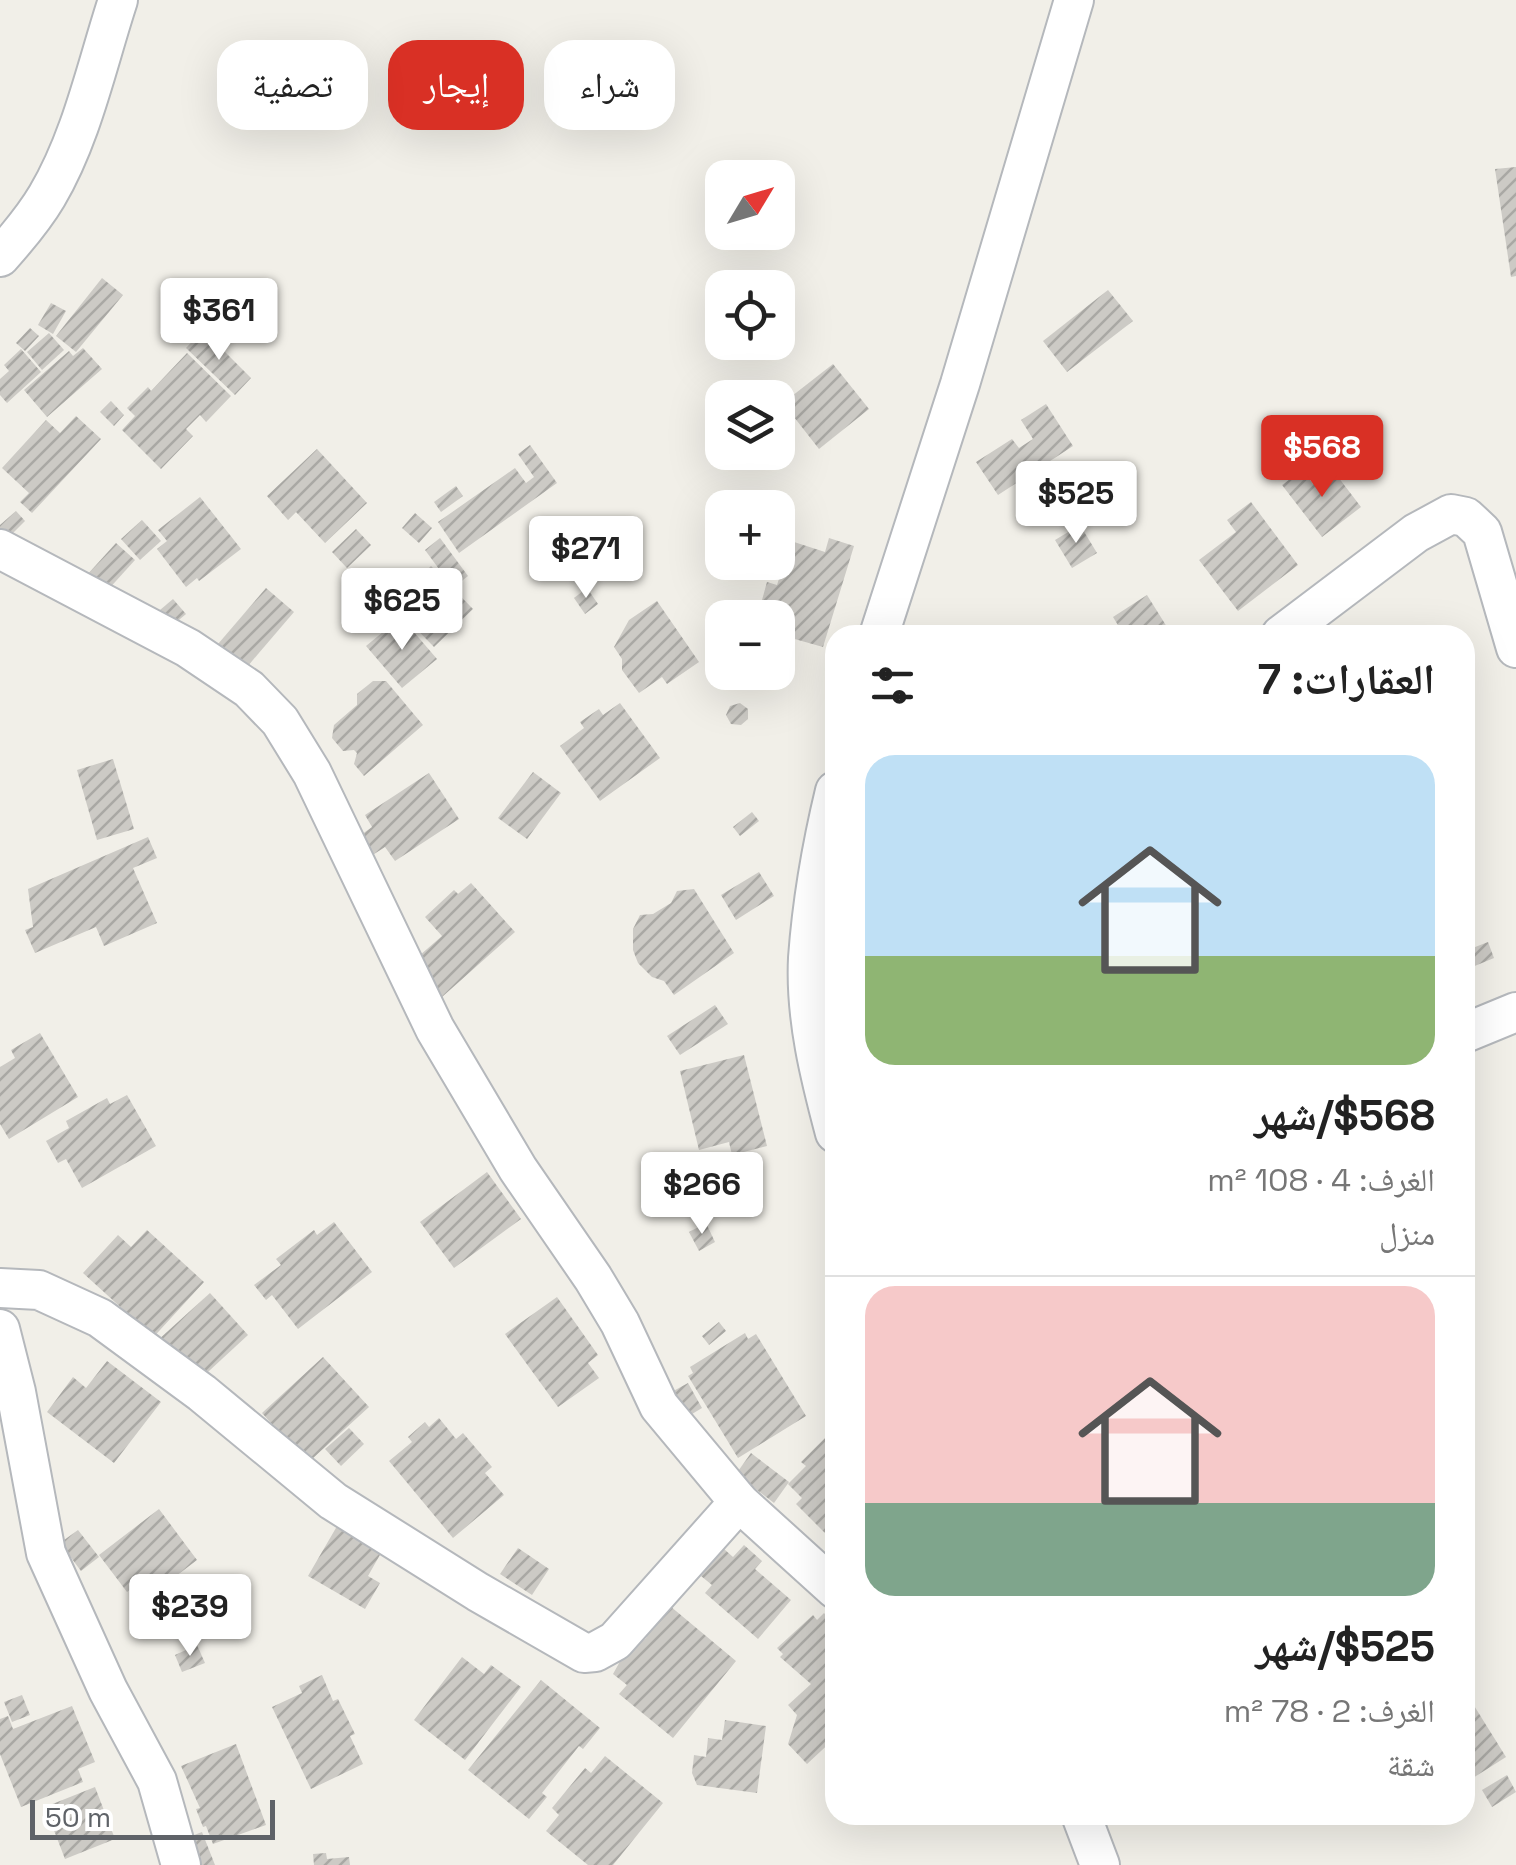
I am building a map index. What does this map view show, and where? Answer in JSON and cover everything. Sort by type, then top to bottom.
[{"type":"street","points":[[0,257],[48,196],[67,156],[118,0]]},
{"type":"street","points":[[882,625],[960,384],[1074,0]]},
{"type":"street","points":[[1294,625],[1416,534],[1451,514],[1466,517],[1482,532],[1516,648]]},
{"type":"street","points":[[0,549],[188,648],[248,688],[280,721],[312,773],[435,1029],[518,1169],[620,1322],[659,1406],[739,1502],[825,1580]]},
{"type":"street","points":[[825,831],[808,960],[823,983],[813,1036],[825,1089]]},
{"type":"street","points":[[1475,1029],[1516,1012]]},
{"type":"street","points":[[0,1288],[39,1290],[100,1318],[202,1393],[333,1501],[584,1653],[595,1652],[614,1641],[739,1502]]},
{"type":"street","points":[[0,1329],[46,1553],[108,1690],[157,1781],[181,1865]]},
{"type":"street","points":[[1085,1825],[1100,1865]]},
{"type":"building","points":[[1516,167],[1516,276],[1511,277],[1495,169]]},
{"type":"building","points":[[102,278],[123,295],[76,352],[56,336]]},
{"type":"building","points":[[1108,290],[1133,321],[1067,372],[1043,341]]},
{"type":"building","points":[[51,303],[66,311],[53,334],[38,325]]},
{"type":"building","points":[[30,328],[39,336],[25,351],[16,343]]},
{"type":"building","points":[[203,330],[251,378],[235,395],[186,348]]},
{"type":"building","points":[[49,333],[64,350],[42,370],[27,352]]},
{"type":"building","points":[[83,348],[102,369],[47,417],[24,390],[69,351],[73,356]]},
{"type":"building","points":[[21,349],[41,372],[7,403],[0,395],[0,379],[9,371],[4,365]]},
{"type":"building","points":[[187,353],[231,396],[206,422],[200,415],[186,429],[193,436],[161,469],[122,430],[135,416],[127,408],[148,387],[151,391]]},
{"type":"building","points":[[833,364],[869,409],[819,449],[795,418],[795,394]]},
{"type":"building","points":[[111,401],[124,415],[114,426],[100,412]]},
{"type":"building","points":[[1046,404],[1073,446],[998,495],[976,462],[1012,439],[1019,448],[1033,439],[1021,420]]},
{"type":"building","points":[[76,416],[101,439],[32,513],[20,502],[29,493],[2,468],[46,420],[60,433]]},
{"type":"building","points":[[530,445],[557,483],[459,553],[438,522],[515,468],[526,483],[534,477],[518,454]]},
{"type":"building","points":[[317,449],[367,503],[325,543],[296,512],[288,520],[267,496]]},
{"type":"building","points":[[1332,469],[1361,507],[1322,537],[1282,485],[1302,470],[1313,484]]},
{"type":"building","points":[[456,486],[463,496],[441,512],[434,502]]},
{"type":"building","points":[[200,497],[241,549],[186,587],[157,549],[167,541],[158,530]]},
{"type":"building","points":[[1251,502],[1298,565],[1238,611],[1199,560],[1236,532],[1227,520]]},
{"type":"building","points":[[16,511],[25,521],[7,539],[0,532],[0,525]]},
{"type":"building","points":[[415,513],[432,528],[419,543],[402,528]]},
{"type":"building","points":[[142,520],[161,541],[140,560],[121,539]]},
{"type":"building","points":[[1080,525],[1097,553],[1072,568],[1055,540]]},
{"type":"building","points":[[356,529],[371,545],[347,568],[332,552]]},
{"type":"building","points":[[440,538],[468,576],[453,588],[425,550]]},
{"type":"building","points":[[829,538],[854,546],[830,625],[825,625],[823,647],[795,639],[795,600],[762,600],[767,582],[777,585],[779,580],[795,580],[795,542],[825,552]]},
{"type":"building","points":[[116,543],[135,560],[106,592],[87,575]]},
{"type":"building","points":[[431,566],[473,609],[434,647],[392,604]]},
{"type":"building","points":[[266,588],[294,612],[246,668],[218,644]]},
{"type":"building","points":[[587,588],[598,604],[585,614],[574,598]]},
{"type":"building","points":[[1147,595],[1166,625],[1118,625],[1113,617]]},
{"type":"building","points":[[173,599],[186,614],[173,625],[160,610]]},
{"type":"building","points":[[657,601],[699,662],[667,684],[662,677],[639,693],[622,670],[622,659],[614,647],[629,620]]},
{"type":"building","points":[[401,617],[437,659],[402,688],[366,646]]},
{"type":"building","points":[[373,681],[386,681],[423,725],[364,776],[354,764],[357,753],[343,751],[332,738],[334,725],[357,705],[357,694]]},
{"type":"building","points":[[620,703],[660,758],[600,801],[560,746],[584,728],[580,722],[599,709],[603,715]]},
{"type":"building","points":[[740,703],[748,709],[748,719],[741,725],[731,724],[726,715],[730,706]]},
{"type":"building","points":[[113,759],[134,829],[97,840],[77,770]]},
{"type":"building","points":[[533,772],[561,793],[527,839],[498,818]]},
{"type":"building","points":[[429,773],[459,819],[395,861],[385,847],[371,856],[358,837],[372,827],[365,815]]},
{"type":"building","points":[[752,812],[759,821],[740,836],[733,827]]},
{"type":"building","points":[[148,837],[157,858],[133,868],[157,923],[104,946],[96,927],[35,953],[25,930],[33,927],[28,889]]},
{"type":"building","points":[[759,872],[774,896],[736,920],[721,895]]},
{"type":"building","points":[[471,883],[515,932],[442,997],[412,962],[442,936],[425,917],[454,890],[458,894]]},
{"type":"building","points":[[694,889],[734,953],[674,995],[664,981],[652,977],[638,963],[633,950],[633,929],[640,915],[653,914],[671,903],[677,891]]},
{"type":"building","points":[[1488,942],[1494,958],[1475,966],[1475,947]]},
{"type":"building","points":[[715,1005],[728,1024],[680,1055],[667,1036]]},
{"type":"building","points":[[40,1033],[78,1097],[9,1139],[0,1124],[0,1067],[15,1058],[11,1050]]},
{"type":"building","points":[[744,1055],[767,1146],[732,1155],[729,1142],[699,1150],[680,1071]]},
{"type":"building","points":[[127,1095],[156,1146],[82,1188],[66,1159],[58,1163],[46,1141],[69,1128],[66,1121],[107,1098],[110,1104]]},
{"type":"building","points":[[487,1172],[521,1219],[454,1268],[420,1222]]},
{"type":"building","points":[[334,1222],[372,1272],[298,1329],[272,1295],[266,1300],[254,1285],[281,1265],[276,1259],[314,1230],[317,1235]]},
{"type":"building","points":[[706,1223],[715,1242],[699,1251],[689,1232]]},
{"type":"building","points":[[147,1230],[204,1282],[149,1342],[124,1319],[128,1314],[83,1273],[118,1235],[131,1247]]},
{"type":"building","points":[[210,1293],[248,1335],[196,1383],[157,1341]]},
{"type":"building","points":[[557,1297],[598,1355],[588,1363],[599,1378],[558,1407],[505,1334]]},
{"type":"building","points":[[719,1322],[726,1331],[709,1345],[702,1336]]},
{"type":"building","points":[[745,1333],[748,1339],[756,1334],[806,1416],[738,1458],[688,1376],[693,1373],[690,1367]]},
{"type":"building","points":[[323,1357],[369,1407],[300,1470],[296,1451],[262,1413]]},
{"type":"building","points":[[107,1361],[161,1402],[114,1463],[47,1412],[73,1377],[86,1388]]},
{"type":"building","points":[[688,1383],[702,1408],[682,1420],[668,1394]]},
{"type":"building","points":[[439,1418],[456,1439],[463,1433],[492,1467],[485,1473],[504,1495],[453,1538],[389,1461],[412,1442],[408,1437],[425,1422],[429,1427]]},
{"type":"building","points":[[349,1428],[364,1444],[341,1466],[325,1449]]},
{"type":"building","points":[[825,1438],[825,1533],[796,1504],[802,1498],[788,1484],[806,1466],[801,1462]]},
{"type":"building","points":[[751,1453],[789,1482],[774,1503],[736,1474]]},
{"type":"building","points":[[159,1509],[197,1560],[159,1589],[149,1576],[127,1592],[99,1555]]},
{"type":"building","points":[[340,1521],[385,1546],[368,1576],[380,1583],[365,1609],[308,1576]]},
{"type":"building","points":[[78,1530],[99,1557],[81,1571],[60,1543]]},
{"type":"building","points":[[744,1545],[762,1561],[755,1569],[791,1600],[758,1639],[705,1593],[712,1585],[701,1576],[711,1557],[724,1549],[733,1557]]},
{"type":"building","points":[[518,1548],[549,1569],[532,1595],[500,1574]]},
{"type":"building","points":[[670,1606],[736,1661],[673,1738],[619,1694],[627,1685],[613,1674],[623,1656],[646,1638],[653,1622]]},
{"type":"building","points":[[825,1614],[825,1747],[807,1764],[788,1744],[797,1715],[788,1705],[811,1684],[780,1657],[783,1654],[777,1648],[813,1615],[817,1620]]},
{"type":"building","points":[[197,1645],[205,1663],[182,1672],[175,1655]]},
{"type":"building","points":[[462,1657],[484,1674],[491,1665],[521,1687],[465,1760],[414,1720]]},
{"type":"building","points":[[322,1675],[333,1701],[338,1699],[355,1734],[350,1736],[363,1764],[311,1789],[272,1707],[302,1693],[299,1686]]},
{"type":"building","points":[[541,1680],[600,1728],[583,1749],[579,1746],[542,1793],[547,1797],[529,1819],[468,1770]]},
{"type":"building","points":[[22,1695],[30,1715],[12,1722],[4,1702]]},
{"type":"building","points":[[72,1706],[95,1762],[78,1769],[83,1782],[21,1807],[0,1754],[0,1719],[8,1716],[13,1729]]},
{"type":"building","points":[[1475,1707],[1506,1757],[1475,1777]]},
{"type":"building","points":[[725,1720],[766,1726],[757,1793],[697,1785],[692,1773],[694,1755],[706,1757],[708,1738],[722,1740]]},
{"type":"building","points":[[236,1744],[266,1825],[213,1844],[181,1766]]},
{"type":"building","points":[[605,1756],[663,1803],[613,1865],[588,1865],[546,1831],[559,1815],[552,1808],[585,1768],[591,1773]]},
{"type":"building","points":[[1507,1775],[1516,1792],[1492,1807],[1482,1790]]},
{"type":"building","points":[[95,1787],[115,1839],[65,1859],[45,1807]]},
{"type":"building","points":[[202,1832],[215,1865],[185,1865],[176,1842]]},
{"type":"building","points":[[326,1853],[327,1859],[349,1857],[350,1865],[314,1865],[313,1854]]}]
